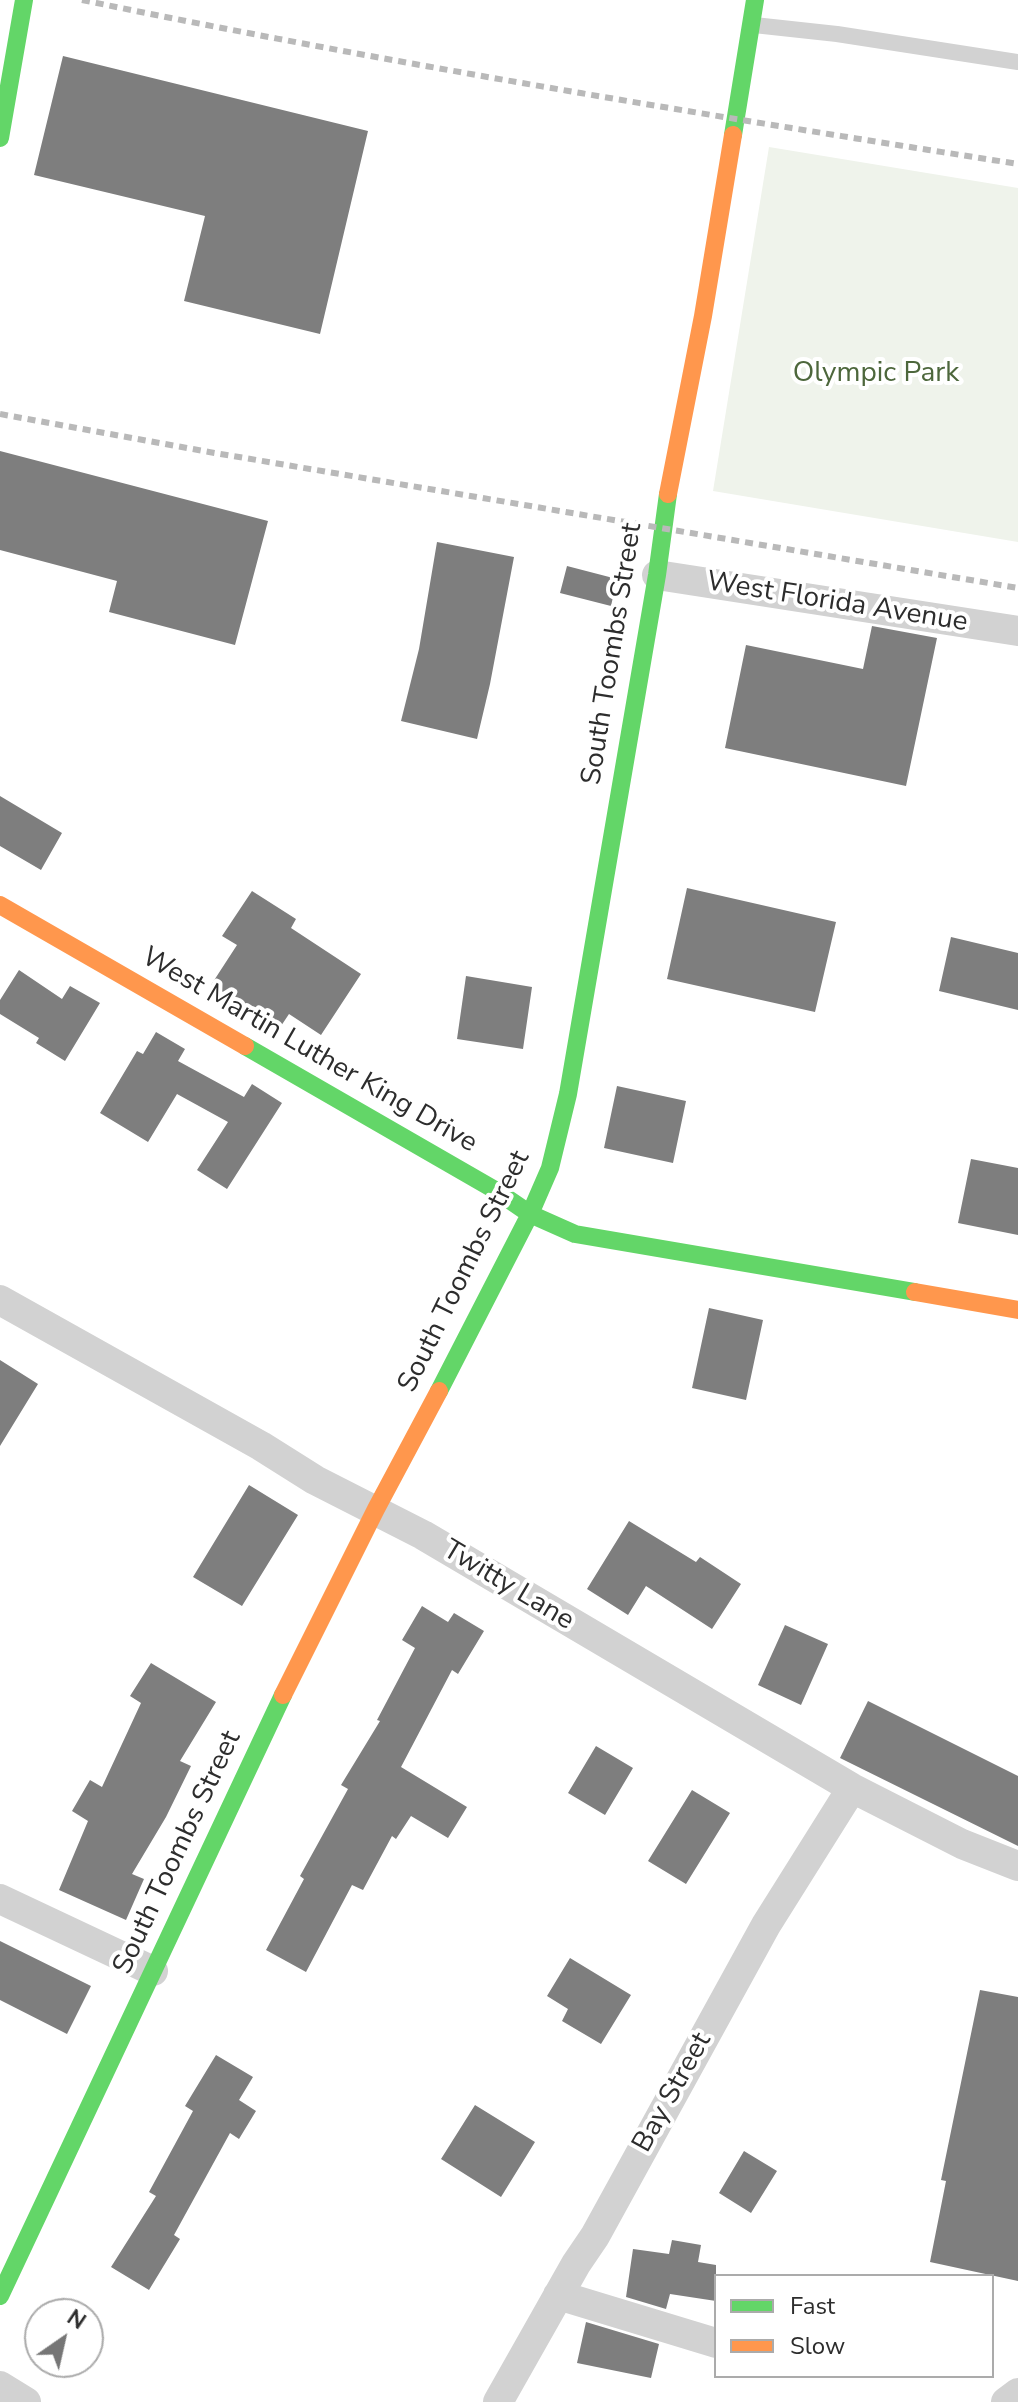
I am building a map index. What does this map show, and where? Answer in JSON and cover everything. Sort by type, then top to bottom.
[{"type":"street","points":[[0,138],[3,98],[24,0]]},
{"type":"street","name":"South Toombs Street","points":[[0,2296],[280,1702],[376,1509],[530,1214],[550,1168],[568,1094],[657,575],[662,527],[703,316],[755,0]]},
{"type":"street","name":"West Florida Avenue","points":[[657,575],[1018,631]]},
{"type":"street","name":"West Martin Luther King Drive","points":[[0,905],[495,1190],[530,1214],[575,1234],[1018,1310]]},
{"type":"street","name":"Twitty Lane","points":[[0,1300],[261,1446],[315,1480],[376,1509],[852,1788],[962,1844],[1018,1866]]},
{"type":"street","name":"Bay Street","points":[[498,2402],[595,2236],[766,1925],[852,1788]]},
{"type":"street","points":[[0,1899],[153,1971]]},
{"type":"street","points":[[558,2295],[714,2342]]},
{"type":"street","points":[[0,2386],[26,2402]]},
{"type":"street","points":[[1006,2402],[1018,2393]]},
{"type":"lane","points":[[750,25],[837,34],[1018,62]]},
{"type":"green space","name":"Olympic Park","points":[[769,147],[1018,188],[1018,542],[713,491]]},
{"type":"building","points":[[63,56],[368,131],[320,334],[184,301],[205,216],[34,175]]},
{"type":"building","points":[[0,451],[268,521],[235,645],[109,612],[117,581],[0,550]]},
{"type":"building","points":[[437,542],[514,557],[477,739],[401,721],[419,649]]},
{"type":"building","points":[[567,566],[617,579],[611,606],[560,593]]},
{"type":"building","points":[[872,626],[937,638],[906,786],[725,748],[746,645],[863,669]]},
{"type":"building","points":[[0,796],[62,833],[41,870],[0,846]]},
{"type":"building","points":[[687,888],[836,922],[815,1012],[667,979]]},
{"type":"building","points":[[252,891],[296,919],[291,928],[361,974],[321,1035],[289,1014],[281,1026],[211,985],[237,945],[222,936]]},
{"type":"building","points":[[951,937],[1018,953],[1018,1010],[939,991]]},
{"type":"building","points":[[19,970],[62,999],[70,986],[100,1003],[65,1061],[36,1043],[39,1038],[0,1014],[0,1000]]},
{"type":"building","points":[[466,976],[532,987],[523,1049],[457,1039]]},
{"type":"building","points":[[156,1032],[185,1049],[178,1061],[244,1097],[252,1084],[282,1103],[227,1189],[197,1170],[228,1122],[177,1094],[148,1142],[100,1113],[137,1051],[143,1054]]},
{"type":"building","points":[[617,1086],[686,1101],[673,1163],[604,1148]]},
{"type":"building","points":[[971,1159],[1018,1168],[1018,1235],[958,1223]]},
{"type":"building","points":[[709,1308],[763,1320],[746,1400],[692,1388]]},
{"type":"building","points":[[0,1360],[38,1384],[0,1446]]},
{"type":"building","points":[[249,1485],[298,1515],[242,1606],[193,1577]]},
{"type":"building","points":[[629,1521],[696,1562],[700,1557],[741,1584],[712,1629],[646,1586],[628,1615],[587,1589]]},
{"type":"building","points":[[422,1606],[448,1622],[454,1613],[484,1631],[458,1674],[452,1670],[401,1767],[467,1807],[448,1838],[411,1816],[396,1839],[392,1836],[363,1890],[352,1885],[306,1972],[266,1950],[304,1879],[300,1876],[348,1789],[341,1785],[380,1721],[377,1720],[415,1648],[402,1640]]},
{"type":"building","points":[[785,1625],[828,1644],[801,1705],[758,1685]]},
{"type":"building","points":[[151,1663],[216,1702],[180,1761],[191,1766],[166,1817],[132,1874],[144,1879],[126,1920],[59,1890],[88,1821],[72,1811],[90,1780],[102,1787],[141,1703],[130,1696]]},
{"type":"building","points":[[868,1701],[1018,1776],[1018,1846],[840,1758]]},
{"type":"building","points":[[596,1746],[633,1768],[605,1815],[568,1793]]},
{"type":"building","points":[[692,1790],[730,1813],[686,1884],[648,1861]]},
{"type":"building","points":[[0,1941],[91,1986],[67,2034],[0,2000]]},
{"type":"building","points":[[570,1958],[631,1995],[601,2044],[562,2021],[568,2009],[547,1996]]},
{"type":"building","points":[[980,1990],[1018,1997],[1018,2281],[930,2262],[946,2181],[941,2180]]},
{"type":"building","points":[[216,2055],[253,2077],[239,2100],[256,2111],[239,2139],[230,2133],[174,2235],[180,2239],[149,2290],[111,2267],[156,2196],[149,2192],[193,2111],[185,2106]]},
{"type":"building","points":[[475,2105],[535,2142],[501,2197],[441,2159]]},
{"type":"building","points":[[744,2151],[777,2171],[751,2213],[719,2193]]},
{"type":"building","points":[[672,2240],[701,2245],[698,2262],[716,2265],[714,2301],[670,2294],[666,2309],[626,2297],[633,2249],[669,2254]]},
{"type":"building","points":[[586,2322],[659,2344],[651,2378],[577,2363]]},
{"type":"railway","points":[[82,0],[549,88],[1018,164]]},
{"type":"railway","points":[[0,414],[1018,588]]},
{"type":"traffic: fast","points":[[0,138],[24,0]]},
{"type":"traffic: fast","points":[[733,135],[755,0]]},
{"type":"traffic: fast","points":[[439,1391],[530,1214],[550,1168],[568,1094],[657,575],[668,494]]},
{"type":"traffic: fast","points":[[245,1046],[495,1190],[530,1214],[575,1234],[915,1292]]},
{"type":"traffic: fast","points":[[0,2296],[283,1695]]},
{"type":"traffic: slow","points":[[668,494],[703,316],[733,135]]},
{"type":"traffic: slow","points":[[0,905],[245,1046]]},
{"type":"traffic: slow","points":[[915,1292],[1018,1310]]},
{"type":"traffic: slow","points":[[283,1695],[439,1391]]}]
